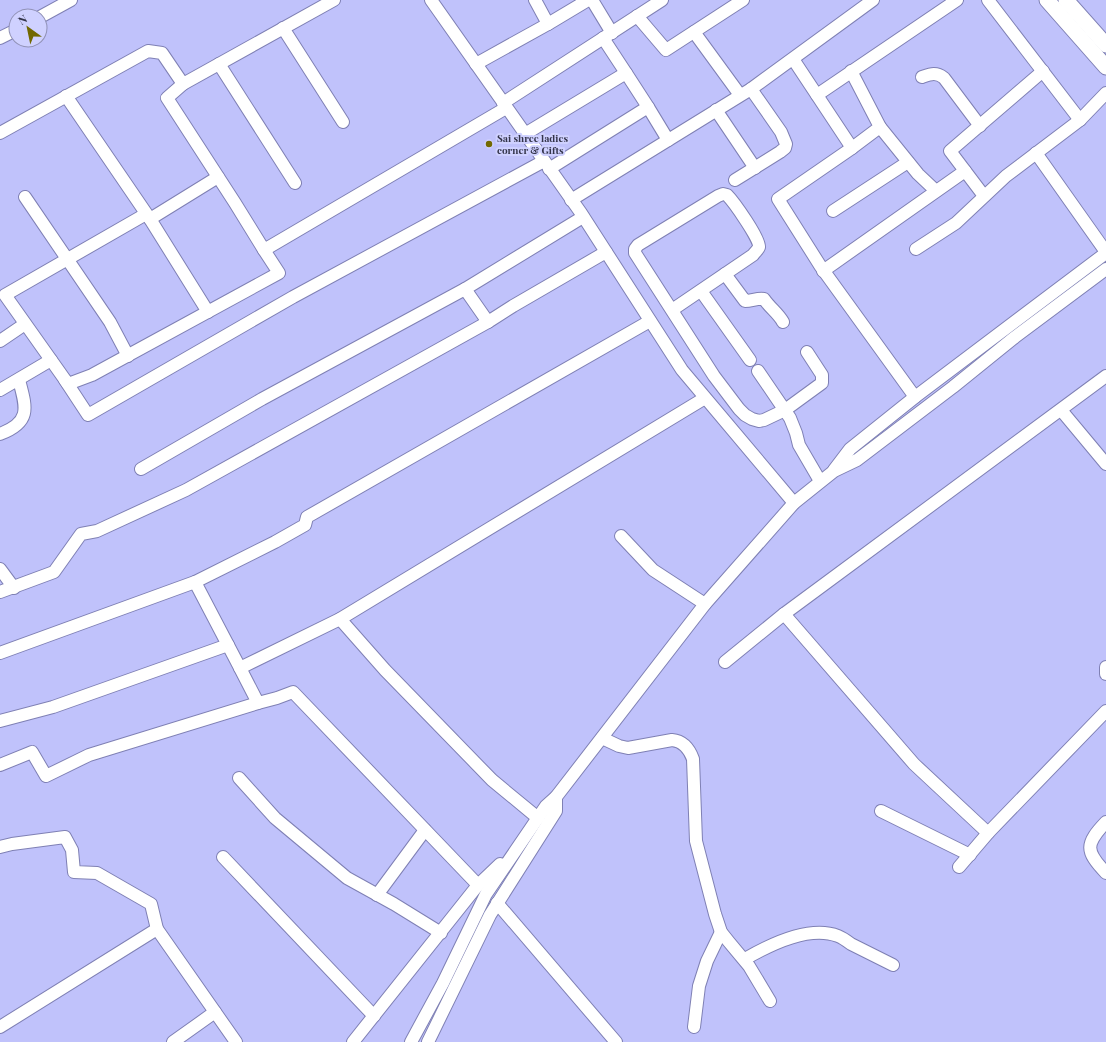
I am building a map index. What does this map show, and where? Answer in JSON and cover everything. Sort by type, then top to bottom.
[{"type":"main road","points":[[1047,0],[1106,67]]},
{"type":"main road","points":[[1066,0],[1106,45]]},
{"type":"street","points":[[48,13],[71,0]]},
{"type":"street","points":[[65,380],[68,384],[92,375],[279,273],[167,98],[183,84],[334,0]]},
{"type":"street","points":[[431,0],[584,217],[682,370],[794,503]]},
{"type":"street","points":[[535,0],[548,24]]},
{"type":"street","points":[[476,64],[588,0]]},
{"type":"street","points":[[592,0],[626,73],[668,140]]},
{"type":"street","points":[[264,250],[504,105],[607,35],[642,9],[662,0]]},
{"type":"street","points":[[642,9],[666,50],[743,0]]},
{"type":"street","points":[[571,200],[751,89],[873,0]]},
{"type":"street","points":[[816,94],[957,0]]},
{"type":"street","points":[[988,0],[1080,120]]},
{"type":"street","points":[[284,28],[343,122]]},
{"type":"street","points":[[694,32],[740,96]]},
{"type":"street","points":[[0,133],[148,51],[162,53],[183,84]]},
{"type":"street","points":[[793,59],[852,148]]},
{"type":"street","points":[[219,64],[295,183]]},
{"type":"street","points":[[851,71],[880,127],[908,162],[936,191]]},
{"type":"street","points":[[984,196],[950,151],[1043,71]]},
{"type":"street","points":[[525,134],[626,73]]},
{"type":"street","points":[[922,76],[934,73],[939,74],[944,78],[980,126]]},
{"type":"street","points":[[735,180],[780,152],[785,148],[786,144],[781,132],[751,89]]},
{"type":"street","points":[[916,249],[956,223],[1006,176],[1080,120],[1106,93]]},
{"type":"street","points":[[66,96],[148,217],[208,312]]},
{"type":"street","points":[[218,177],[148,217],[67,260],[2,292],[65,380],[88,415],[293,297],[547,165],[648,107]]},
{"type":"street","points":[[716,110],[755,168]]},
{"type":"street","points":[[880,127],[778,199],[823,271],[915,397]]},
{"type":"street","points":[[834,471],[850,449],[915,397],[1106,252],[1036,153]]},
{"type":"street","points":[[833,211],[908,162]]},
{"type":"street","points":[[823,271],[965,170]]},
{"type":"street","points":[[672,310],[753,255],[758,250],[759,246],[755,235],[728,195],[723,194],[638,245],[635,249],[638,259],[714,376],[745,415],[759,421],[784,410],[822,383],[822,375],[807,352]]},
{"type":"street","points":[[25,197],[110,322],[128,356]]},
{"type":"street","points":[[142,469],[262,399],[465,289],[584,217]]},
{"type":"street","points":[[0,592],[54,572],[81,534],[97,530],[186,490],[488,322],[606,252]]},
{"type":"street","points":[[412,1042],[486,894],[546,806],[556,797],[705,604],[794,503],[834,471],[857,460],[953,387],[1015,337],[1106,269]]},
{"type":"street","points":[[725,274],[745,300],[749,301],[758,298],[764,299],[770,308],[779,315],[783,322]]},
{"type":"street","points":[[465,289],[488,322]]},
{"type":"street","points":[[701,290],[750,360]]},
{"type":"street","points":[[0,653],[195,582],[275,542],[305,525],[307,516],[650,321]]},
{"type":"street","points":[[0,341],[25,324]]},
{"type":"street","points":[[0,390],[51,360]]},
{"type":"street","points":[[758,372],[793,423],[799,445],[820,481]]},
{"type":"street","points":[[725,662],[784,614],[1106,376]]},
{"type":"street","points":[[0,434],[16,426],[23,419],[25,403],[19,380]]},
{"type":"street","points":[[240,668],[340,619],[705,398]]},
{"type":"street","points":[[1061,410],[1106,464]]},
{"type":"street","points":[[621,536],[653,570],[705,604]]},
{"type":"street","points":[[0,569],[14,588]]},
{"type":"street","points":[[195,582],[258,703]]},
{"type":"street","points":[[784,614],[914,764],[988,833]]},
{"type":"street","points":[[340,619],[385,670],[492,780],[538,818]]},
{"type":"street","points":[[0,721],[53,708],[228,645]]},
{"type":"street","points":[[1106,667],[1106,674]]},
{"type":"street","points":[[0,765],[32,752],[46,776],[89,755],[293,692],[478,885]]},
{"type":"street","points":[[959,867],[988,833],[1106,711]]},
{"type":"street","points":[[602,738],[619,746],[628,748],[672,740],[679,741],[691,752],[693,759],[696,840],[707,888],[721,932],[745,960],[770,1001]]},
{"type":"street","points":[[239,778],[275,818],[348,878],[441,933]]},
{"type":"street","points":[[428,1042],[497,903],[556,811],[556,797]]},
{"type":"street","points":[[881,811],[970,855]]},
{"type":"street","points":[[1106,822],[1090,841],[1090,849],[1094,860],[1106,873]]},
{"type":"street","points":[[377,895],[425,830]]},
{"type":"street","points":[[0,847],[65,837],[72,850],[74,872],[97,873],[151,904],[157,929],[236,1042]]},
{"type":"street","points":[[353,1042],[478,885],[516,850]]},
{"type":"street","points":[[223,858],[374,1016]]},
{"type":"street","points":[[497,903],[616,1042]]},
{"type":"street","points":[[0,1027],[157,929]]},
{"type":"street","points":[[694,1027],[699,986],[707,961],[721,932]]},
{"type":"street","points":[[745,960],[762,950],[792,938],[826,933],[838,936],[893,965]]},
{"type":"street","points":[[173,1042],[215,1012]]},
{"type":"place","name":"Sai shree ladies corner & Gifts","points":[[489,144]]}]
